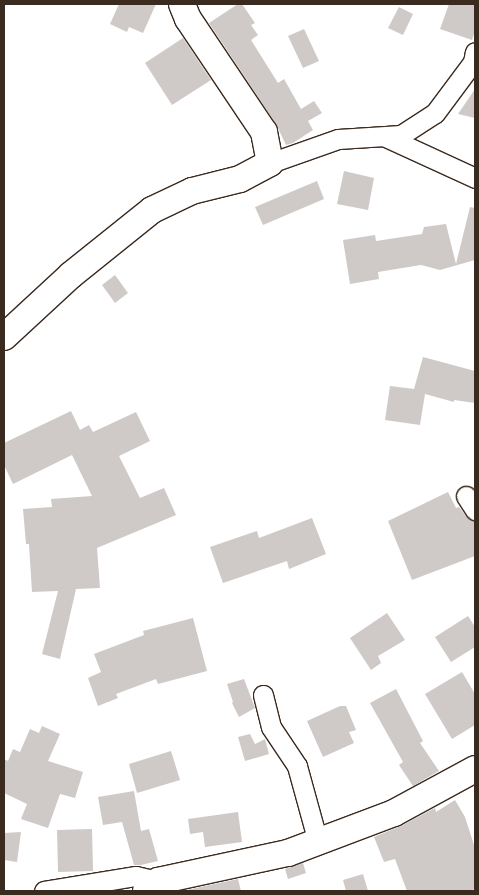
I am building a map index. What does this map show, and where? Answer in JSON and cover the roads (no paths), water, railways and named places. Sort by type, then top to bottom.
[{"type":"street","points":[[182,4],[188,18],[264,132],[270,163]]},
{"type":"street","points":[[4,337],[71,275],[152,210],[192,192],[240,179],[270,163],[338,139],[401,135],[435,114],[475,59]]},
{"type":"street","points":[[385,136],[475,178]]},
{"type":"street","points":[[263,695],[270,727],[297,766],[318,842]]},
{"type":"street","points":[[44,891],[136,876],[152,886],[288,853],[394,813],[474,775]]}]
